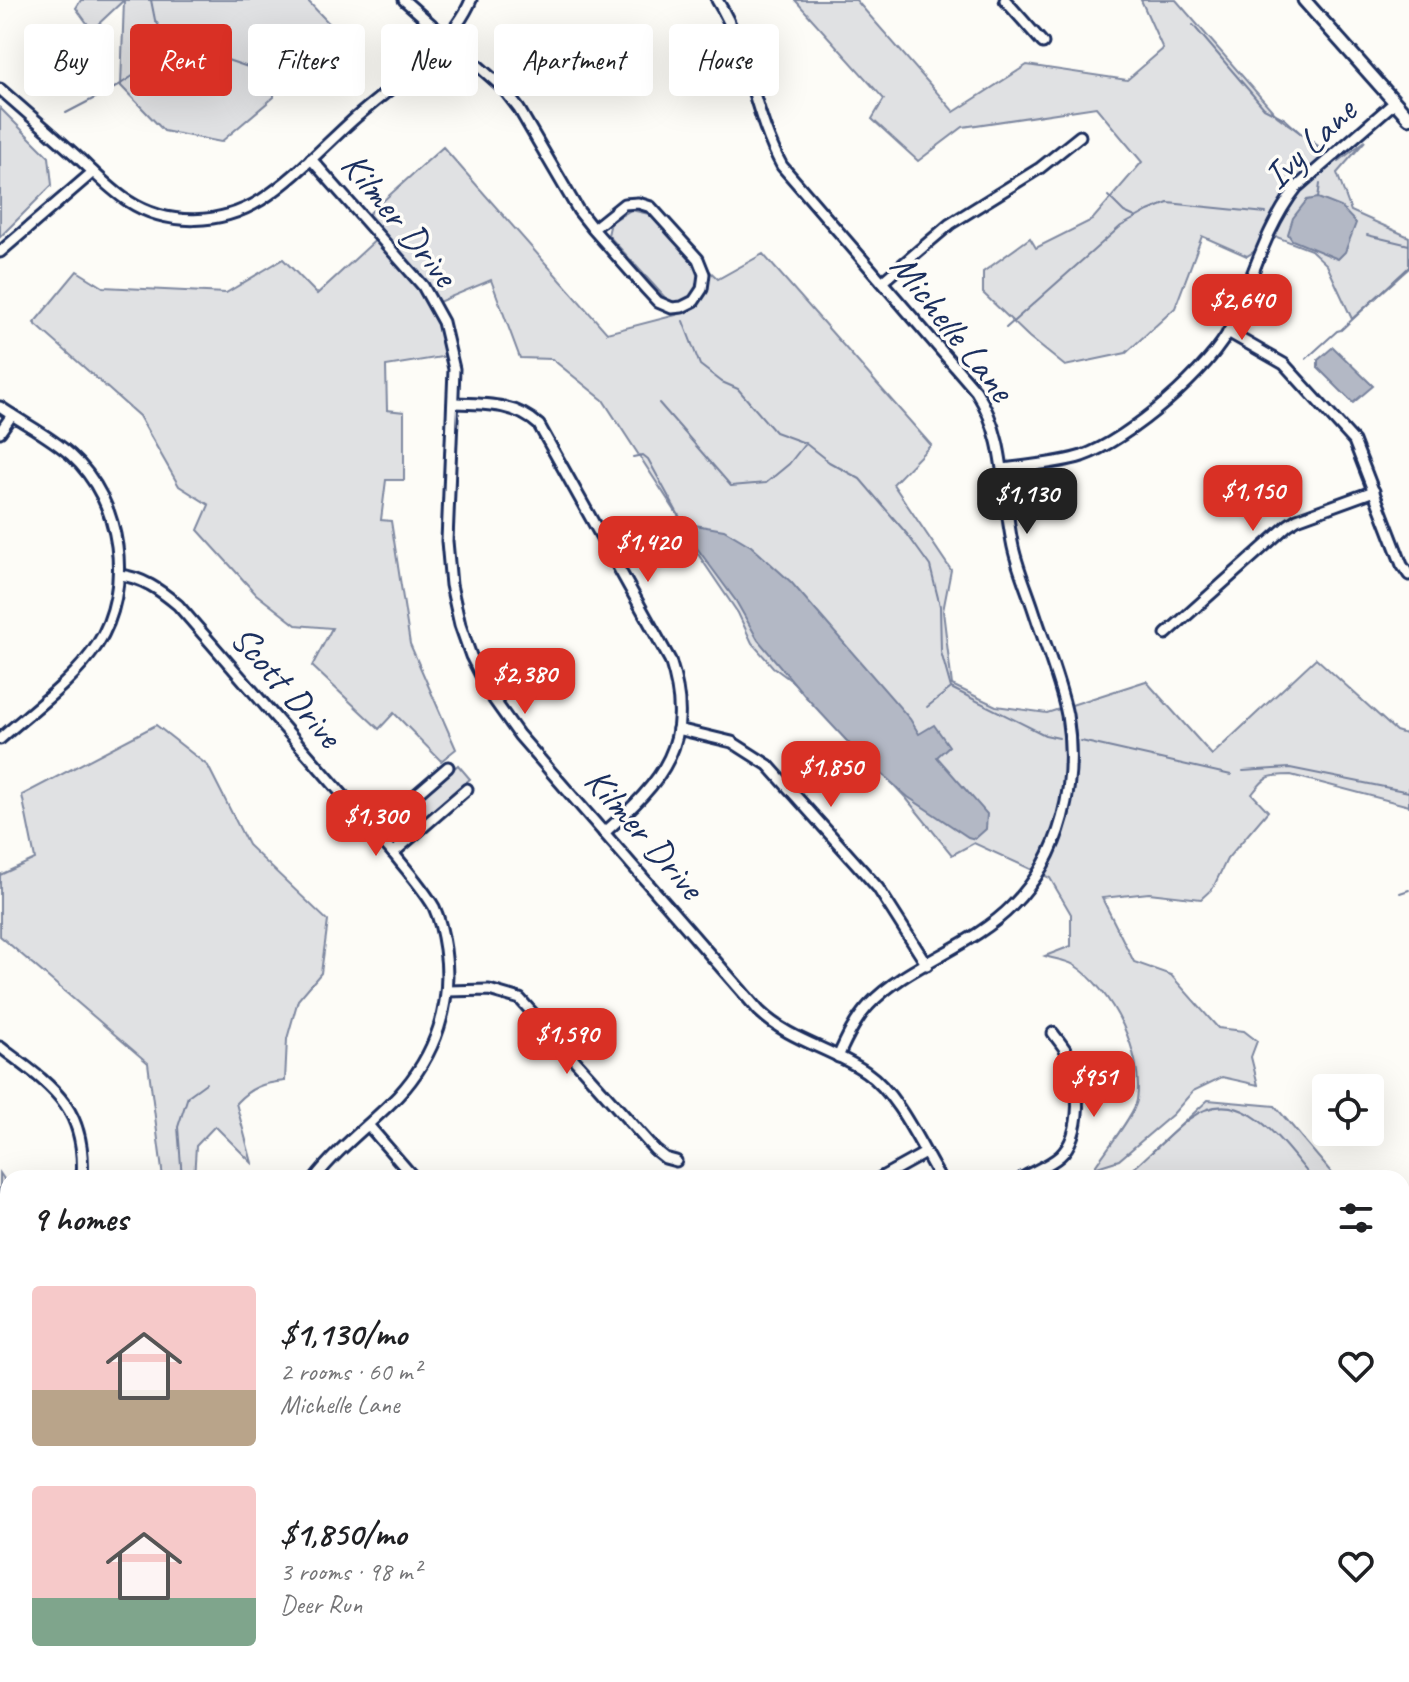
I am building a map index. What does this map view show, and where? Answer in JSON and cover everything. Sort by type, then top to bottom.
[{"type":"street","points":[[404,0],[432,24]]},
{"type":"street","points":[[458,24],[471,0]]},
{"type":"street","name":"Michelle Lane","points":[[717,0],[733,29],[767,137],[782,166],[976,391],[992,418],[1003,469],[1012,545],[1066,712],[1070,738],[1068,797],[1051,847],[1029,886],[988,927],[886,990],[869,1005],[853,1026],[838,1057]]},
{"type":"street","points":[[1005,0],[1043,43]]},
{"type":"street","points":[[1304,0],[1409,118]]},
{"type":"street","points":[[478,65],[502,87],[519,109],[578,210],[593,229],[658,302],[672,308],[682,307],[694,301],[702,289],[704,274],[698,259],[651,207],[638,203],[624,204],[593,229]]},
{"type":"street","points":[[0,89],[130,202],[166,217],[200,220],[230,214],[259,201],[381,96]]},
{"type":"street","name":"Ivy Lane","points":[[1003,469],[1071,459],[1113,441],[1128,432],[1201,368],[1228,332],[1269,230],[1285,202],[1306,178],[1395,102]]},
{"type":"street","points":[[882,282],[950,224],[1040,168],[1080,136]]},
{"type":"street","name":"Kilmer Drive","points":[[311,159],[423,286],[435,305],[451,349],[455,403],[447,541],[451,585],[467,646],[480,677],[506,719],[770,1022],[791,1036],[838,1057],[878,1082],[892,1099],[935,1170]]},
{"type":"street","points":[[0,252],[93,172]]},
{"type":"street","points":[[1228,332],[1284,364],[1354,441],[1402,565],[1409,575]]},
{"type":"street","points":[[455,403],[511,407],[533,419],[546,433],[670,660],[677,685],[678,729],[668,762],[656,783],[638,803],[604,833]]},
{"type":"street","points":[[0,407],[71,455],[92,481],[115,532],[119,575],[111,615],[96,646],[75,671],[0,739]]},
{"type":"street","points":[[0,432],[12,415]]},
{"type":"street","points":[[1166,634],[1288,525],[1374,491]]},
{"type":"street","name":"Scott Drive","points":[[119,575],[147,583],[178,605],[393,853],[425,893],[439,921],[448,968],[439,1029],[422,1064],[399,1094],[321,1170]]},
{"type":"street","points":[[678,729],[732,742],[768,765],[878,888],[927,965]]},
{"type":"street","points":[[374,831],[448,767]]},
{"type":"street","points":[[393,853],[467,789]]},
{"type":"street","points":[[447,991],[489,990],[520,999],[655,1150],[665,1158],[676,1161]]},
{"type":"street","points":[[1036,1170],[1059,1157],[1067,1148],[1077,1119],[1077,1089],[1069,1055],[1053,1033]]},
{"type":"street","points":[[0,1047],[58,1093],[67,1105],[79,1133],[81,1170]]},
{"type":"street","points":[[368,1125],[407,1170]]},
{"type":"street","points":[[894,1170],[925,1153]]},
{"type":"shaded area","points":[[81,0],[124,0],[98,24],[88,24],[76,8]]},
{"type":"shaded area","points":[[124,0],[307,0],[330,24],[248,24],[248,96],[274,97],[221,142],[164,131],[131,96],[232,96],[232,24],[130,24],[130,95],[121,86]]},
{"type":"shaded area","points":[[795,0],[856,0],[954,112],[1027,65],[1127,80],[1163,49],[1141,0],[1176,0],[1277,116],[1339,161],[1365,141],[1337,173],[1351,211],[1409,237],[1409,268],[1352,319],[1327,265],[1311,250],[1277,237],[1247,256],[1202,236],[1175,308],[1126,353],[1065,366],[983,293],[983,272],[1030,238],[1036,248],[1092,220],[1142,162],[1096,107],[963,127],[918,161],[872,119],[884,99]]},
{"type":"shaded area","points":[[0,108],[49,157],[52,185],[0,237]]},
{"type":"shaded area","points":[[443,147],[607,333],[680,314],[608,235],[611,222],[631,210],[649,214],[718,279],[763,254],[931,445],[893,484],[951,570],[943,611],[952,685],[996,706],[1047,713],[1146,681],[1212,755],[1316,658],[1396,731],[1409,735],[1409,806],[1291,775],[1272,776],[1252,794],[1268,811],[1227,859],[1213,888],[1201,899],[1149,893],[1102,898],[1134,962],[1171,975],[1218,1028],[1244,1031],[1257,1041],[1251,1057],[1258,1085],[1222,1077],[1193,1091],[1173,1114],[1119,1160],[1094,1168],[1135,1106],[1138,1082],[1136,1063],[1123,1025],[1101,990],[1074,965],[1045,956],[1071,946],[1071,914],[1050,878],[974,843],[952,855],[906,798],[808,693],[773,667],[752,643],[738,613],[681,529],[683,523],[603,400],[552,359],[520,358],[491,280],[436,303],[454,355],[386,366],[387,410],[404,412],[404,480],[386,480],[381,520],[391,521],[410,644],[456,749],[441,761],[394,713],[379,729],[312,666],[332,628],[296,625],[256,594],[198,530],[209,505],[179,486],[139,416],[34,323],[77,271],[103,287],[226,293],[283,259],[317,294],[380,236],[364,218]]},
{"type":"shaded area","points":[[1318,198],[1341,207],[1356,223],[1345,252],[1338,259],[1292,240],[1288,234],[1293,218],[1307,200]]},
{"type":"shaded area","points":[[1333,347],[1373,386],[1353,403],[1318,368],[1318,360]]},
{"type":"shaded area","points":[[683,523],[724,530],[751,546],[791,582],[910,719],[919,734],[934,725],[949,746],[937,757],[987,814],[986,829],[975,839],[968,837],[908,797],[858,753],[758,640],[736,601],[697,548]]},
{"type":"shaded area","points":[[156,725],[208,766],[248,845],[328,921],[321,973],[298,1000],[287,1039],[285,1081],[258,1087],[236,1103],[252,1163],[215,1126],[196,1146],[194,1170],[162,1170],[148,1063],[0,936],[0,875],[35,859],[22,795]]},
{"type":"shaded area","points":[[458,765],[470,779],[396,841],[384,827]]},
{"type":"shaded area","points":[[1208,1100],[1275,1106],[1329,1170],[1132,1170]]},
{"type":"waterway","points":[[66,113],[116,87],[161,54],[168,39],[155,20],[151,0]]},
{"type":"waterway","points":[[1193,25],[1264,108],[1285,119],[1318,149]]},
{"type":"waterway","points":[[232,62],[248,67]]},
{"type":"waterway","points":[[1318,198],[1320,184]]},
{"type":"waterway","points":[[1108,196],[1124,212],[1135,217]]},
{"type":"waterway","points":[[1006,328],[1121,226],[1148,211],[1168,203],[1266,213]]},
{"type":"waterway","points":[[1367,235],[1409,245]]},
{"type":"waterway","points":[[1306,359],[1409,267]]},
{"type":"waterway","points":[[683,321],[700,365],[722,382],[738,389],[775,432],[805,443],[829,462],[860,479],[907,534],[930,566],[940,606],[941,652],[951,688],[1045,735],[1059,738]]},
{"type":"waterway","points":[[659,403],[731,486],[766,483],[789,464],[804,445]]},
{"type":"waterway","points":[[633,457],[643,455],[648,459],[683,523]]},
{"type":"waterway","points":[[674,527],[684,524]]},
{"type":"waterway","points":[[927,707],[950,689]]},
{"type":"waterway","points":[[1081,741],[1231,775]]},
{"type":"waterway","points":[[1243,771],[1290,768],[1409,792]]},
{"type":"waterway","points":[[1400,893],[1409,890]]},
{"type":"waterway","points":[[181,1170],[178,1127],[188,1096],[206,1083]]},
{"type":"waterway","points":[[1152,1152],[1189,1119],[1208,1109],[1226,1106],[1259,1120],[1306,1170]]}]
